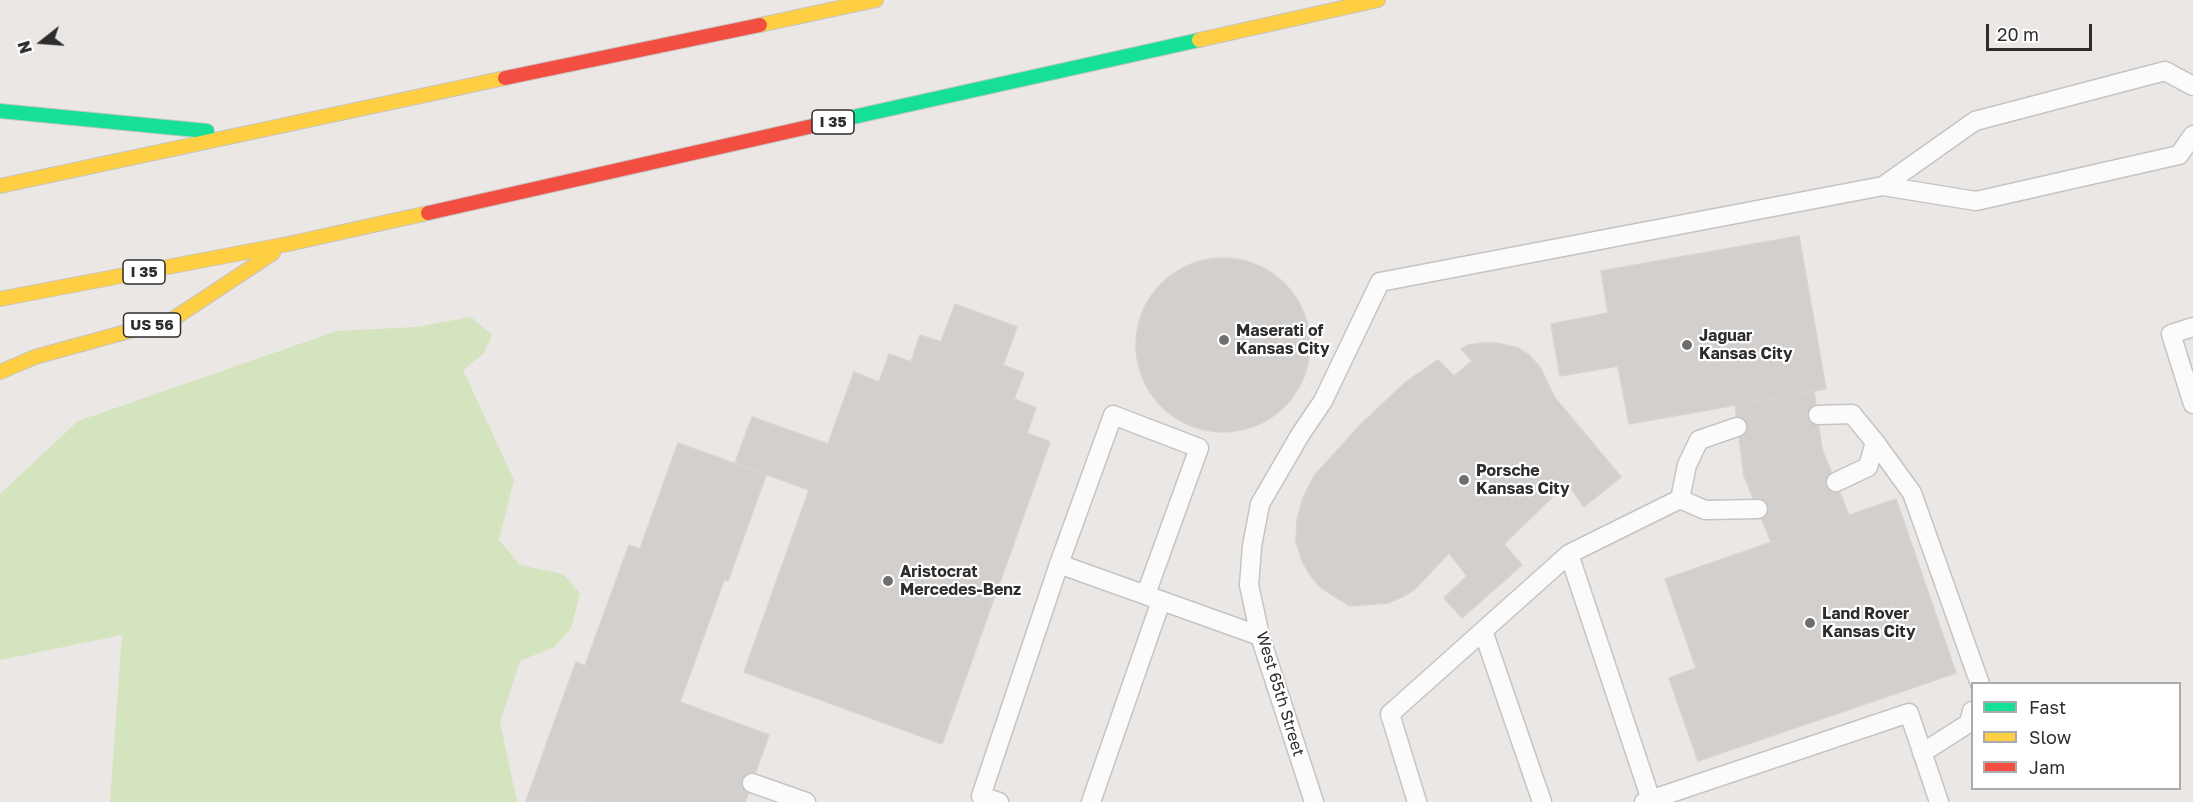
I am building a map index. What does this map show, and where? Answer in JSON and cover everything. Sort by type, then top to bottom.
[{"type":"highway","points":[[0,186],[876,0]]},
{"type":"highway","name":"I 35","points":[[0,299],[288,244],[1378,0]]},
{"type":"highway","points":[[0,111],[239,134]]},
{"type":"highway","name":"US 56","points":[[0,372],[35,357],[173,319],[288,244]]},
{"type":"lane","points":[[1883,186],[1975,121],[2165,72],[2193,86]]},
{"type":"lane","points":[[1883,186],[1976,201],[2179,155],[2193,135]]},
{"type":"lane","name":"West 65th Street","points":[[1314,802],[1260,636],[1249,585],[1252,546],[1260,504],[1300,435],[1323,401],[1380,282],[1883,186]]},
{"type":"lane","points":[[2193,327],[2171,334],[2193,404]]},
{"type":"lane","points":[[1818,415],[1852,414],[1912,493],[1979,682]]},
{"type":"lane","points":[[999,802],[980,799],[1059,564],[1113,416],[1198,448],[1091,802]]},
{"type":"lane","points":[[1680,499],[1687,465],[1699,440],[1737,427]]},
{"type":"lane","points":[[1836,482],[1868,467],[1875,442]]},
{"type":"lane","points":[[1680,499],[1705,510],[1758,509]]},
{"type":"lane","points":[[1417,802],[1390,714],[1569,554],[1680,499]]},
{"type":"lane","points":[[1569,554],[1647,801],[1909,713],[1939,802]]},
{"type":"lane","points":[[1059,564],[1260,636]]},
{"type":"lane","points":[[1483,631],[1542,802]]},
{"type":"lane","points":[[1922,753],[1969,723],[1971,715]]},
{"type":"lane","points":[[752,783],[806,802]]},
{"type":"green space","points":[[471,317],[492,335],[484,353],[463,370],[514,480],[499,540],[520,565],[563,574],[580,593],[571,629],[554,647],[520,661],[500,722],[517,802],[110,802],[122,635],[0,660],[0,494],[78,421],[337,331],[416,327]]},
{"type":"building","name":"Jaguar Kansas City","points":[[1799,236],[1826,389],[1629,424],[1618,366],[1560,376],[1551,324],[1608,313],[1601,271]]},
{"type":"building","name":"Maserati of Kansas City","points":[[1223,258],[1256,265],[1271,273],[1284,284],[1295,297],[1303,312],[1310,345],[1303,378],[1295,393],[1284,406],[1271,417],[1256,425],[1223,432],[1190,425],[1175,417],[1162,406],[1151,393],[1143,378],[1136,345],[1143,312],[1151,297],[1162,284],[1175,273],[1190,265]]},
{"type":"building","name":"Aristocrat Mercedes-Benz","points":[[955,304],[1017,327],[1003,365],[1024,373],[1014,399],[1036,408],[1027,433],[1050,442],[942,744],[744,672],[809,490],[735,463],[752,417],[828,444],[854,372],[879,382],[889,354],[911,362],[920,335],[941,342]]},
{"type":"building","name":"Porsche Kansas City","points":[[1497,343],[1518,348],[1529,355],[1540,367],[1555,398],[1621,477],[1584,507],[1567,483],[1504,544],[1522,565],[1462,618],[1444,598],[1467,576],[1449,553],[1415,589],[1404,596],[1388,603],[1350,606],[1320,587],[1302,561],[1296,542],[1297,519],[1303,498],[1314,476],[1362,423],[1407,381],[1438,360],[1454,376],[1472,361],[1461,349],[1468,345]]},
{"type":"building","points":[[1814,391],[1822,449],[1849,515],[1771,542],[1744,476],[1735,405]]},
{"type":"building","points":[[678,443],[766,475],[728,581],[724,580],[680,702],[769,735],[745,802],[526,801],[576,662],[585,666],[629,545],[640,549]]},
{"type":"building","name":"Land Rover Kansas City","points":[[1896,499],[1956,673],[1698,761],[1669,678],[1696,668],[1665,579]]},
{"type":"traffic: fast","points":[[826,123],[1199,40]]},
{"type":"traffic: fast","points":[[0,111],[207,131]]},
{"type":"traffic: slow","points":[[760,25],[876,0]]},
{"type":"traffic: slow","points":[[1199,40],[1378,0]]},
{"type":"traffic: slow","points":[[0,186],[505,78]]},
{"type":"traffic: slow","points":[[0,299],[288,244],[428,213]]},
{"type":"traffic: slow","points":[[0,372],[35,357],[173,319],[273,253]]},
{"type":"traffic: jam","points":[[505,78],[760,25]]},
{"type":"traffic: jam","points":[[428,213],[826,123]]},
{"type":"place","name":"Maserati of Kansas City","points":[[1224,340]]},
{"type":"place","name":"Jaguar Kansas City","points":[[1687,345]]},
{"type":"place","name":"Porsche Kansas City","points":[[1464,480]]},
{"type":"place","name":"Aristocrat Mercedes-Benz","points":[[888,581]]},
{"type":"place","name":"Land Rover Kansas City","points":[[1810,623]]}]
